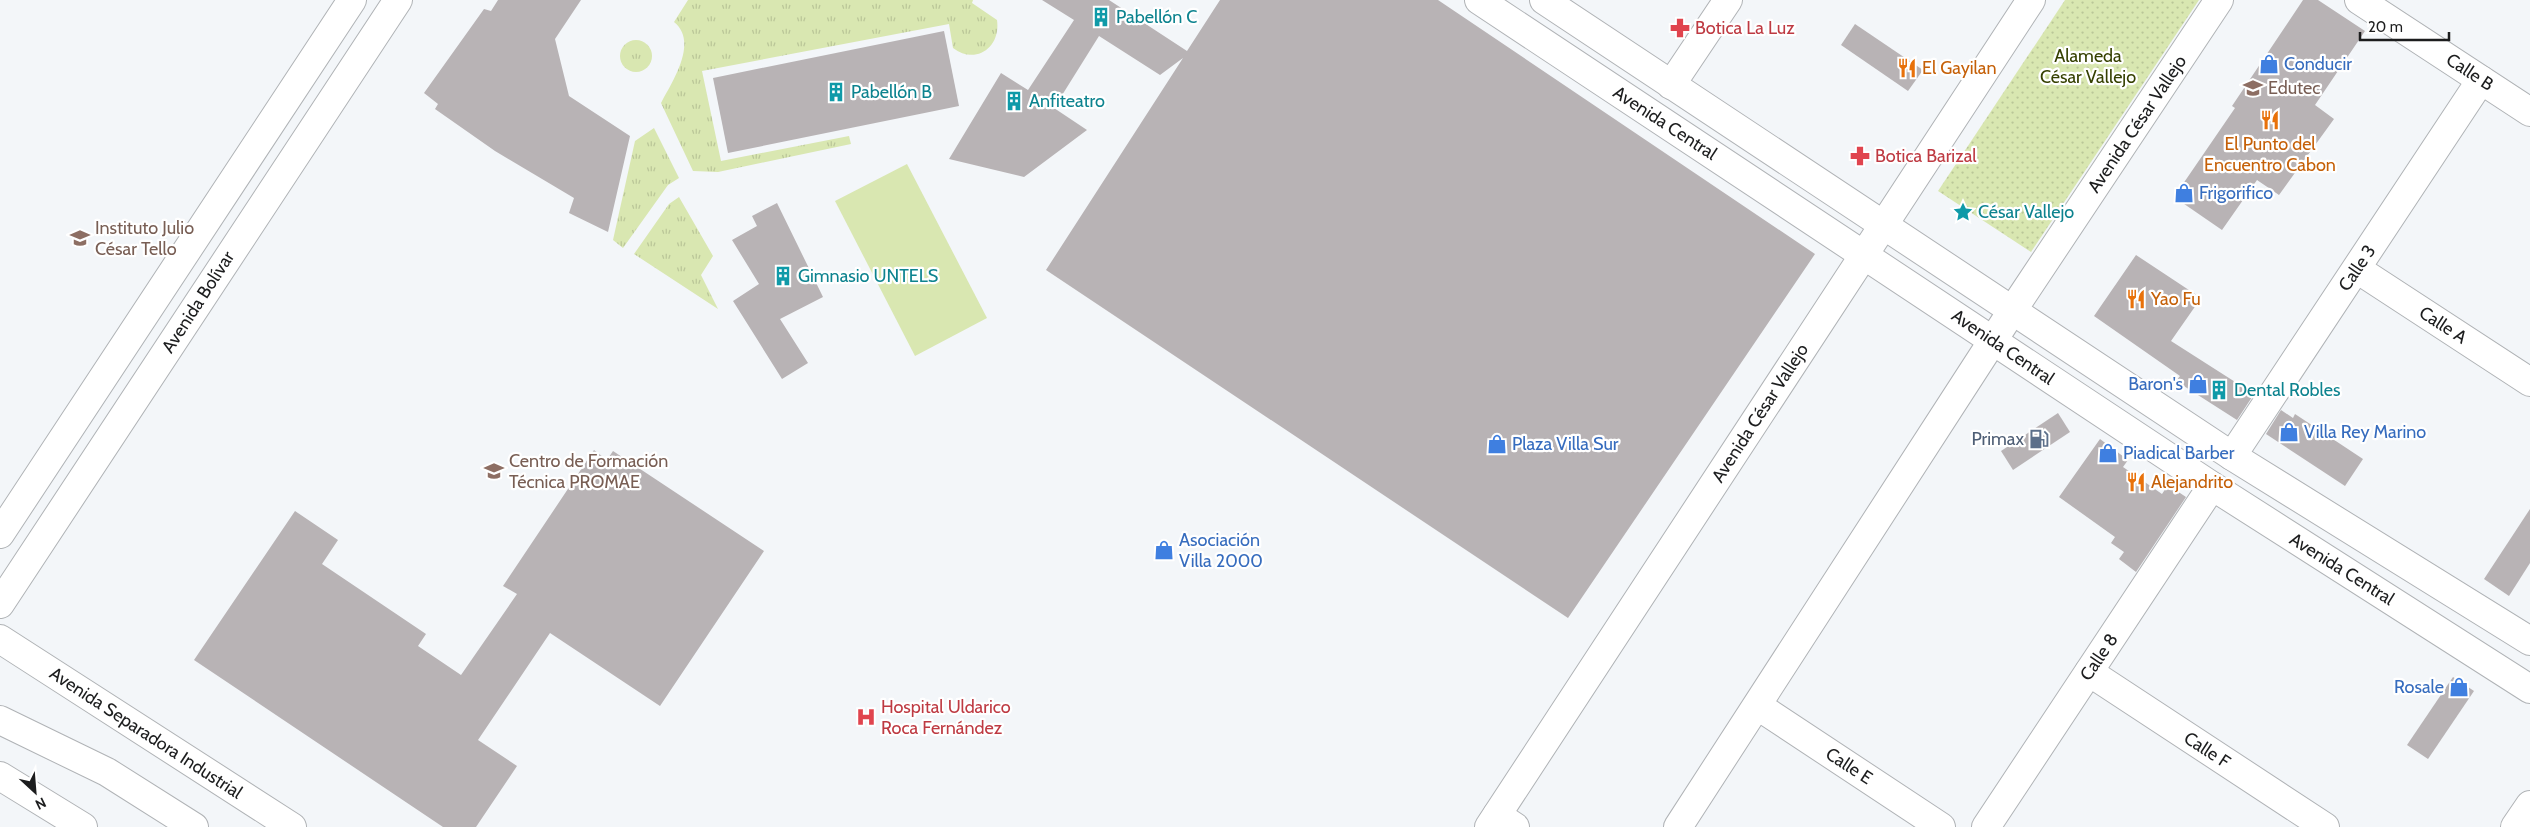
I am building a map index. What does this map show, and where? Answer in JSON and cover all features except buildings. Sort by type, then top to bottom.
[{"type":"street","points":[[0,534],[352,0]]},
{"type":"street","name":"Avenida Bolívar","points":[[0,604],[398,0]]},
{"type":"street","name":"Avenida Central","points":[[1479,0],[2212,486],[2530,689]]},
{"type":"street","name":"Avenida Central","points":[[1544,0],[2232,456],[2530,641]]},
{"type":"street","points":[[1671,85],[1728,0]]},
{"type":"street","name":"Avenida César Vallejo","points":[[1500,823],[1864,254],[2031,0]]},
{"type":"street","name":"Avenida César Vallejo","points":[[1678,827],[2012,311],[2219,0]]},
{"type":"street","name":"Calle B","points":[[2359,0],[2530,112]]},
{"type":"street","name":"Calle 3","points":[[2232,456],[2482,80]]},
{"type":"street","points":[[207,220],[239,240]]},
{"type":"street","name":"Calle A","points":[[2357,269],[2530,382]]},
{"type":"street","points":[[147,309],[180,329]]},
{"type":"street","name":"Calle 8","points":[[1986,827],[2212,486]]},
{"type":"street","name":"Avenida Separadora Industrial","points":[[0,638],[292,827]]},
{"type":"street","name":"Calle F","points":[[2089,672],[2324,827]]},
{"type":"street","name":"Calle E","points":[[1758,706],[1941,827]]},
{"type":"street","points":[[0,720],[107,772],[194,827]]},
{"type":"street","points":[[0,776],[83,827]]},
{"type":"street","points":[[2516,827],[2530,805]]},
{"type":"green space","points":[[688,0],[973,0],[972,3],[997,20],[997,30],[991,46],[978,54],[961,53],[953,48],[949,24],[702,71],[721,161],[849,136],[851,144],[718,172],[693,171],[661,103],[677,73],[684,51],[684,40],[681,30],[674,22]]},
{"type":"green space","name":"Alameda César Vallejo","points":[[2065,0],[2199,0],[2031,252],[1938,191]]},
{"type":"green space","points":[[636,40],[648,44],[652,56],[648,68],[636,72],[624,68],[620,56],[624,44]]},
{"type":"green space","points":[[654,128],[679,178],[668,185],[623,248],[613,240],[635,141]]},
{"type":"green space","points":[[907,164],[987,318],[915,356],[835,201]]},
{"type":"green space","points":[[679,197],[713,256],[701,275],[718,309],[634,254],[669,204]]},
{"type":"place","name":"Pabellón C","points":[[1101,17]]},
{"type":"place","name":"Botica La Luz","points":[[1680,28]]},
{"type":"place","name":"Conducir","points":[[2269,64]]},
{"type":"place","name":"El Gayilan","points":[[1907,68]]},
{"type":"place","name":"Edutec","points":[[2253,88]]},
{"type":"place","name":"Pabellón B","points":[[836,92]]},
{"type":"place","name":"Anfiteatro","points":[[1014,101]]},
{"type":"place","name":"El Punto del Encuentro Cabon","points":[[2270,120]]},
{"type":"place","name":"Botica Barizal","points":[[1860,156]]},
{"type":"place","name":"Frigorifico","points":[[2184,193]]},
{"type":"place","name":"César Vallejo","points":[[1963,212]]},
{"type":"place","name":"Instituto Julio César Tello","points":[[80,238]]},
{"type":"place","name":"Gimnasio UNTELS","points":[[783,276]]},
{"type":"place","name":"Yao Fu","points":[[2136,299]]},
{"type":"place","name":"Baron's","points":[[2198,384]]},
{"type":"place","name":"Dental Robles","points":[[2219,390]]},
{"type":"place","name":"Villa Rey Marino","points":[[2289,432]]},
{"type":"place","name":"Primax","points":[[2039,439]]},
{"type":"place","name":"Plaza Villa Sur","points":[[1497,444]]},
{"type":"place","name":"Piadical Barber","points":[[2108,453]]},
{"type":"place","name":"Centro de Formación Técnica PROMAE","points":[[494,471]]},
{"type":"place","name":"Alejandrito","points":[[2136,482]]},
{"type":"place","name":"Asociación Villa 2000","points":[[1164,550]]},
{"type":"place","name":"Rosale","points":[[2459,687]]},
{"type":"place","name":"Hospital Uldarico Roca Fernández","points":[[866,717]]}]
